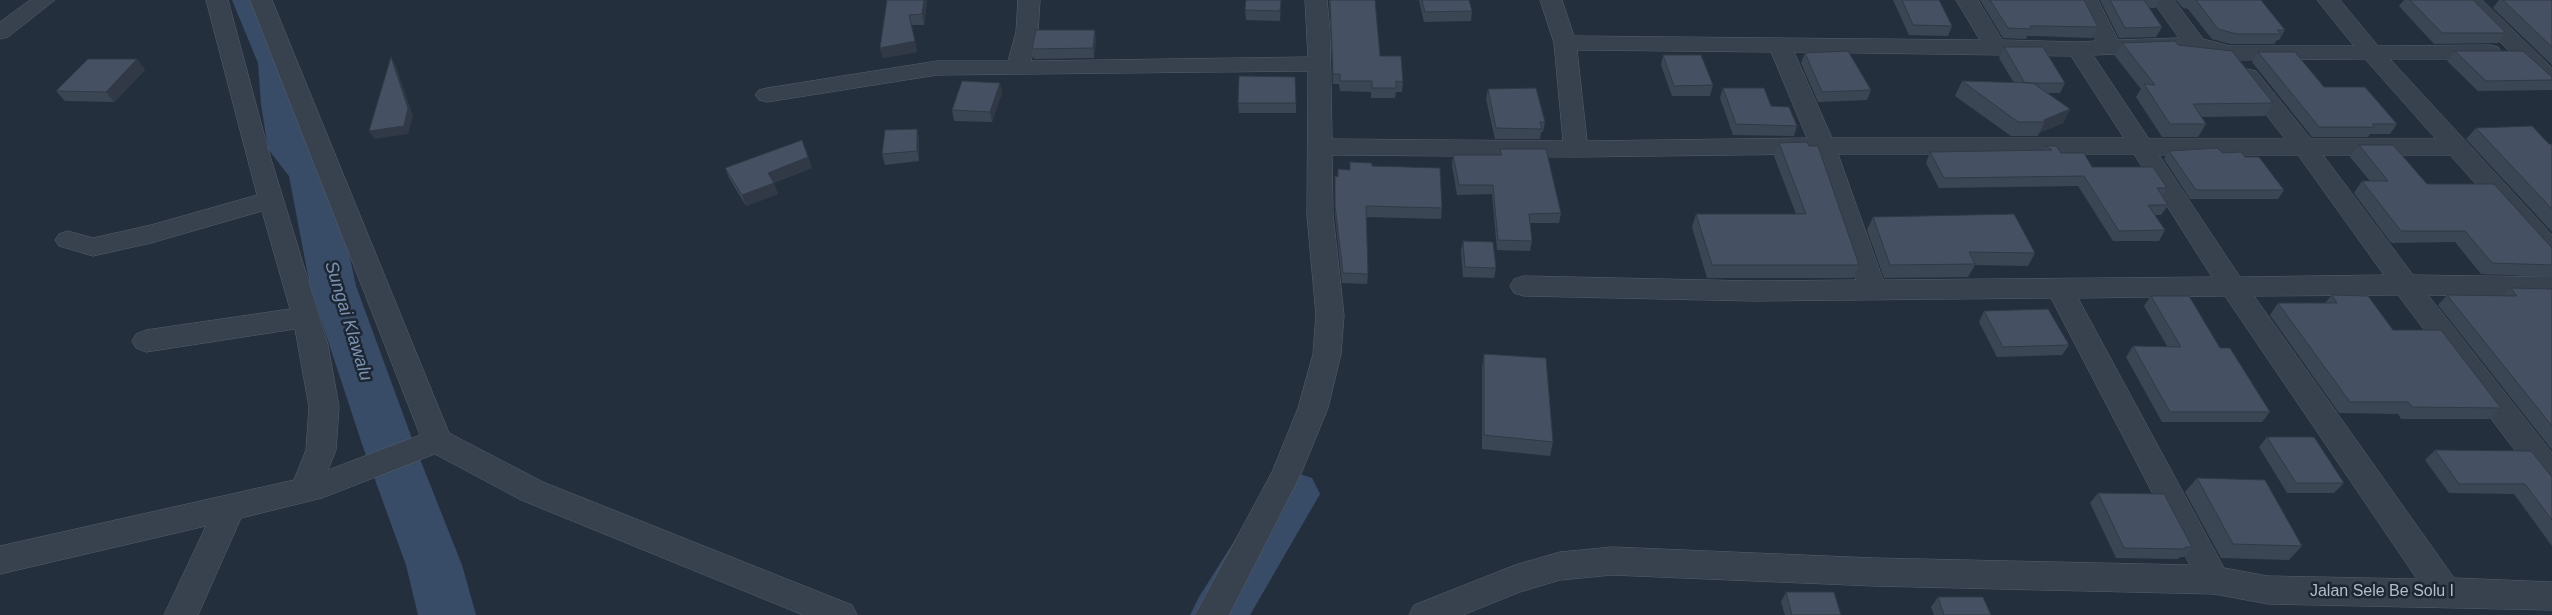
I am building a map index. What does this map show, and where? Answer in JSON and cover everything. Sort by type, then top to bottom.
[{"type":"street","points":[[0,32],[44,0]]},
{"type":"street","points":[[217,0],[271,200],[314,345],[324,407],[321,450],[305,490]]},
{"type":"street","points":[[261,0],[437,441],[532,491],[840,615]]},
{"type":"street","points":[[1018,68],[1027,32],[1029,0]]},
{"type":"street","points":[[1212,615],[1286,474],[1313,408],[1326,354],[1330,315],[1320,215],[1319,64],[1316,0]]},
{"type":"street","points":[[1551,0],[1565,43],[1576,149]]},
{"type":"street","points":[[1967,0],[1995,47]]},
{"type":"street","points":[[2087,0],[2111,48]]},
{"type":"street","points":[[2163,0],[2195,44]]},
{"type":"street","points":[[2328,0],[2372,53],[2552,252]]},
{"type":"street","points":[[2469,0],[2552,81]]},
{"type":"street","points":[[1565,43],[2078,49],[2195,44],[2230,53],[2522,52]]},
{"type":"street","points":[[1780,45],[1822,146],[1873,290]]},
{"type":"street","points":[[2078,49],[2232,286],[2445,592]]},
{"type":"street","points":[[2230,53],[2304,146],[2405,285],[2552,476]]},
{"type":"street","points":[[767,94],[937,68],[1319,64]]},
{"type":"street","points":[[1319,147],[1576,149],[1822,146],[2459,147]]},
{"type":"street","points":[[68,240],[93,247],[151,234],[271,200]]},
{"type":"street","points":[[1524,286],[1754,291],[2060,290],[2232,286],[2405,285],[2552,288]]},
{"type":"street","points":[[2060,290],[2214,580]]},
{"type":"street","points":[[146,341],[306,317]]},
{"type":"street","points":[[0,560],[305,490],[437,441]]},
{"type":"street","points":[[182,615],[231,506]]},
{"type":"street","name":"Jalan Sele Be Solu I","points":[[1426,615],[1515,579],[1560,566],[1612,561],[1874,572],[2214,580],[2268,590],[2392,605],[2445,592],[2552,596]]},
{"type":"building","points":[[887,0],[924,0],[922,14],[909,15],[915,41],[880,48]]},
{"type":"building","points":[[1246,0],[1281,0],[1280,11],[1245,10]]},
{"type":"building","points":[[1330,0],[1375,0],[1380,56],[1401,56],[1403,82],[1396,81],[1396,88],[1372,88],[1372,81],[1340,81],[1340,74],[1333,74]]},
{"type":"building","points":[[1422,0],[1469,0],[1472,11],[1425,12]]},
{"type":"building","points":[[1902,0],[1939,0],[1952,26],[1913,25]]},
{"type":"building","points":[[1990,0],[2084,0],[2098,27],[2030,26],[2031,29],[2008,28]]},
{"type":"building","points":[[2110,0],[2144,0],[2162,27],[2125,28]]},
{"type":"building","points":[[2196,0],[2261,0],[2285,30],[2277,30],[2281,34],[2237,34],[2218,29]]},
{"type":"building","points":[[2410,0],[2473,0],[2506,33],[2442,33]]},
{"type":"building","points":[[2503,0],[2552,0],[2552,47]]},
{"type":"building","points":[[1036,30],[1095,30],[1093,48],[1032,49]]},
{"type":"building","points":[[2175,41],[2178,45],[2232,51],[2273,103],[2193,104],[2206,124],[2170,124],[2144,84],[2155,85],[2122,43]]},
{"type":"building","points":[[2004,47],[2043,47],[2065,83],[2025,83]]},
{"type":"building","points":[[1848,51],[1871,90],[1822,92],[1805,53]]},
{"type":"building","points":[[2455,51],[2523,51],[2552,77],[2552,80],[2486,81]]},
{"type":"building","points":[[2258,52],[2295,52],[2324,87],[2365,87],[2397,124],[2372,124],[2375,127],[2319,127]]},
{"type":"building","points":[[1663,55],[1701,55],[1713,85],[1674,86]]},
{"type":"building","points":[[391,57],[408,108],[404,126],[369,131]]},
{"type":"building","points":[[88,59],[137,59],[106,92],[56,91]]},
{"type":"building","points":[[1239,76],[1295,77],[1296,103],[1238,103]]},
{"type":"building","points":[[962,81],[1000,83],[990,112],[952,110]]},
{"type":"building","points":[[1962,81],[2033,83],[2070,109],[2044,120],[2045,122],[2018,122]]},
{"type":"building","points":[[1536,88],[1545,122],[1540,122],[1542,129],[1496,128],[1488,89]]},
{"type":"building","points":[[1723,88],[1764,88],[1771,106],[1789,107],[1797,126],[1736,124]]},
{"type":"building","points":[[2532,126],[2549,144],[2552,144],[2552,209],[2476,128]]},
{"type":"building","points":[[917,129],[917,151],[882,154],[885,130]]},
{"type":"building","points":[[802,140],[808,157],[768,173],[774,183],[742,195],[725,168]]},
{"type":"building","points":[[1807,142],[1809,146],[1818,146],[1859,265],[1712,265],[1696,214],[1806,214],[1779,143]]},
{"type":"building","points":[[2359,145],[2393,145],[2427,184],[2494,184],[2552,248],[2552,265],[2492,263],[2465,231],[2401,231],[2362,181],[2388,181]]},
{"type":"building","points":[[2045,146],[2056,146],[2061,153],[2084,153],[2092,167],[2153,167],[2167,188],[2157,188],[2168,205],[2148,205],[2165,230],[2119,231],[2084,176],[1944,178],[1930,152],[2052,150]]},
{"type":"building","points":[[2217,148],[2223,153],[2241,152],[2245,157],[2259,157],[2284,190],[2196,190],[2169,151]]},
{"type":"building","points":[[1500,149],[1546,149],[1561,213],[1529,214],[1532,241],[1498,240],[1493,185],[1459,185],[1453,155],[1502,155]]},
{"type":"building","points":[[1350,162],[1372,163],[1372,166],[1440,168],[1442,208],[1366,206],[1368,274],[1343,273],[1335,205],[1335,176],[1338,177],[1338,169],[1350,170]]},
{"type":"building","points":[[2014,214],[2035,253],[1969,252],[1975,264],[1890,265],[1873,217]]},
{"type":"building","points":[[1463,241],[1493,242],[1496,268],[1465,267]]},
{"type":"building","points":[[2511,288],[2552,289],[2552,426],[2447,295],[2517,296]]},
{"type":"building","points":[[2332,295],[2368,296],[2393,330],[2441,330],[2501,408],[2412,407],[2408,402],[2350,402],[2278,303],[2337,303]]},
{"type":"building","points":[[2151,296],[2189,296],[2220,348],[2230,348],[2270,412],[2170,412],[2133,346],[2181,347]]},
{"type":"building","points":[[2048,309],[2069,345],[2003,347],[1984,311]]},
{"type":"building","points":[[1484,354],[1546,358],[1553,442],[1484,435]]},
{"type":"building","points":[[2267,437],[2314,437],[2344,483],[2296,483]]},
{"type":"building","points":[[2435,450],[2531,451],[2552,477],[2552,520],[2525,484],[2459,484]]},
{"type":"building","points":[[2197,478],[2265,480],[2302,546],[2233,544]]},
{"type":"building","points":[[2098,493],[2164,494],[2192,547],[2185,547],[2186,549],[2124,548]]},
{"type":"building","points":[[1786,592],[1834,592],[1841,615],[1792,615]]},
{"type":"building","points":[[1938,597],[1983,597],[1991,615],[1944,615]]},
{"type":"waterway","name":"Sungai Klawalu","points":[[251,0],[278,63],[281,104],[289,149],[310,173],[333,286],[388,444],[434,565],[447,615]]},
{"type":"waterway","points":[[1219,615],[1293,494]]}]
